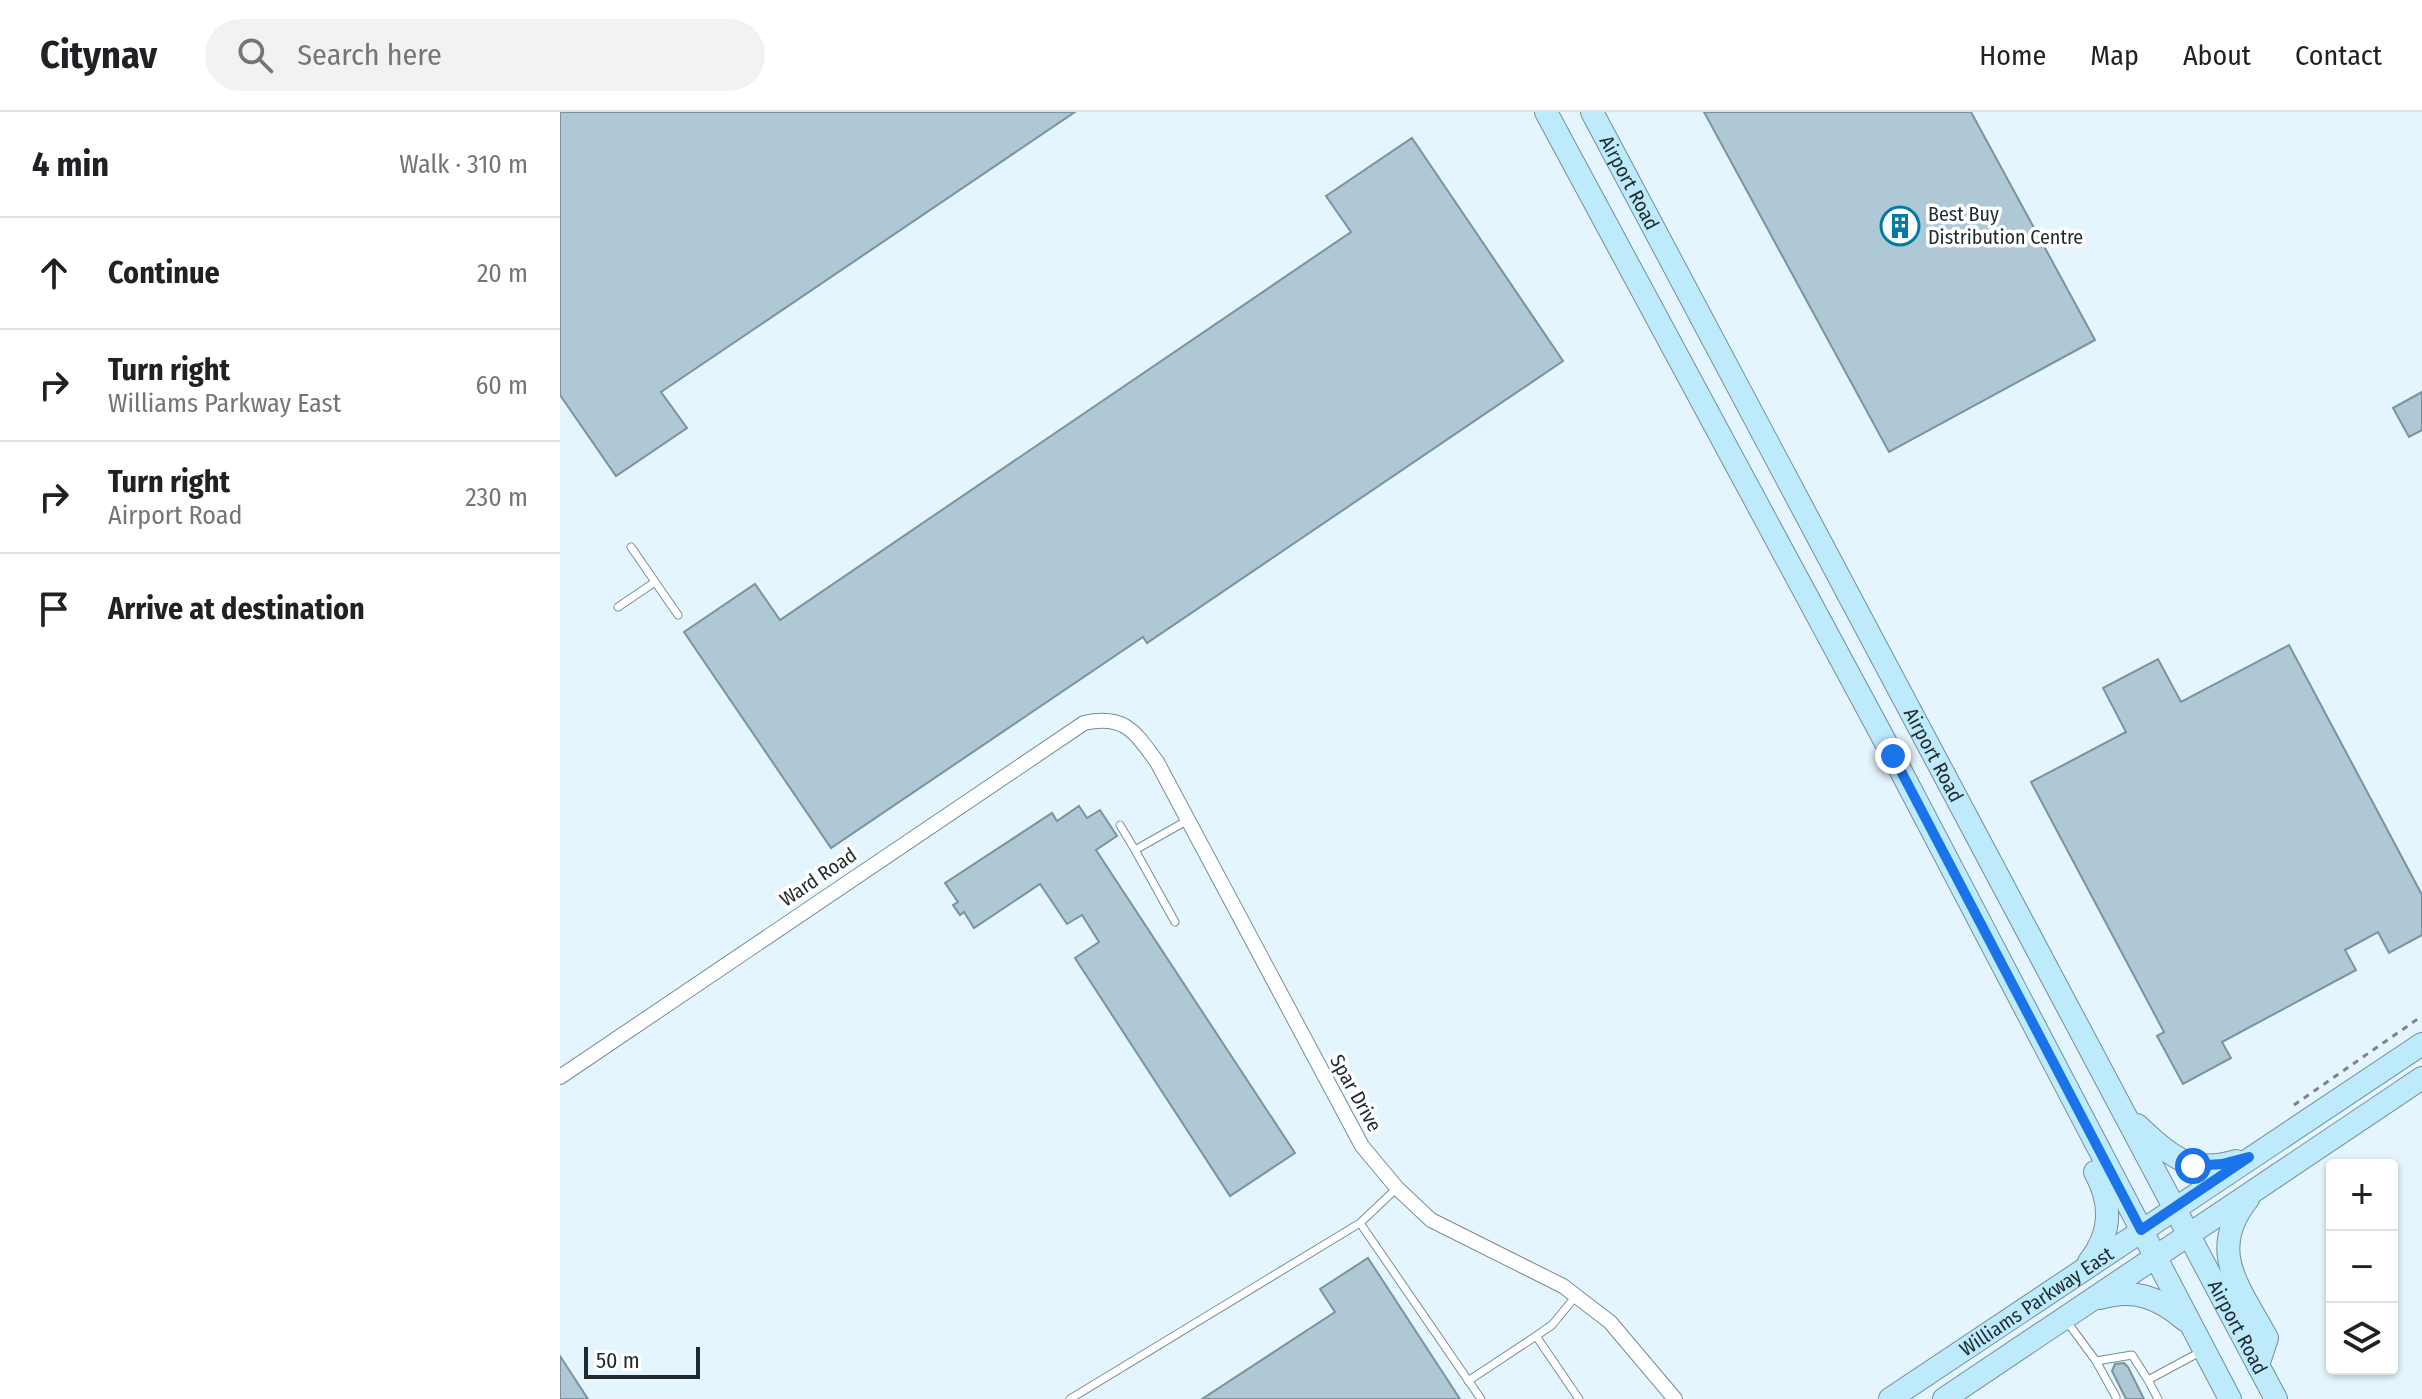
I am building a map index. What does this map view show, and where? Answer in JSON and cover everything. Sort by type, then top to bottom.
[{"type":"main road","name":"Airport Road","points":[[1546,112],[1893,756],[2230,1399]]},
{"type":"main road","name":"Airport Road","points":[[1592,112],[2276,1399]]},
{"type":"main road","name":"Williams Parkway East","points":[[1890,1399],[2173,1207],[2422,1044]]},
{"type":"main road","name":"Williams Parkway East","points":[[1944,1399],[2422,1078]]},
{"type":"main road","points":[[2124,1115],[2172,1156],[2193,1166],[2222,1164],[2249,1157]]},
{"type":"main road","points":[[2081,1118],[2080,1143],[2108,1204],[2101,1243],[2086,1266]]},
{"type":"main road","points":[[2258,1365],[2267,1338],[2231,1269],[2226,1245],[2237,1213],[2261,1184]]},
{"type":"main road","points":[[2087,1302],[2115,1294],[2138,1294],[2156,1299],[2191,1326]]},
{"type":"street","name":"Spar Drive","points":[[1103,719],[1119,722],[1136,734],[1157,762],[1347,1121],[1362,1146],[1397,1188],[1431,1220],[1576,1296],[1610,1322],[1675,1399]]},
{"type":"street","name":"Ward Road","points":[[560,1077],[1084,723],[1103,719]]},
{"type":"lane","points":[[631,547],[678,615]]},
{"type":"lane","points":[[618,607],[655,582]]},
{"type":"lane","points":[[1135,850],[1188,820]]},
{"type":"lane","points":[[1120,825],[1175,922]]},
{"type":"lane","points":[[1070,1399],[1360,1223],[1397,1188]]},
{"type":"lane","points":[[1360,1223],[1481,1399]]},
{"type":"lane","points":[[1468,1381],[1552,1325],[1576,1296]]},
{"type":"lane","points":[[2064,1317],[2114,1385],[2116,1397]]},
{"type":"lane","points":[[1536,1336],[1579,1399]]},
{"type":"lane","points":[[2148,1380],[2204,1350]]},
{"type":"lane","points":[[2096,1361],[2132,1355],[2158,1399]]},
{"type":"lane","points":[[2132,1375],[2142,1371]]},
{"type":"lane","points":[[2143,1396],[2154,1390]]},
{"type":"path","points":[[2288,1110],[2422,1016]]},
{"type":"building","points":[[560,112],[1075,112],[661,392],[687,428],[616,476],[560,395]]},
{"type":"building","name":"Best Buy Distribution Centre","points":[[1704,112],[1971,112],[2095,340],[1889,452]]},
{"type":"building","points":[[1412,138],[1563,361],[1147,643],[1143,637],[831,848],[684,632],[755,584],[780,620],[1351,232],[1326,196]]},
{"type":"building","points":[[2422,392],[2422,430],[2409,437],[2393,408]]},
{"type":"building","points":[[2289,645],[2422,895],[2422,935],[2389,953],[2378,932],[2345,950],[2356,970],[2222,1042],[2231,1058],[2183,1084],[2157,1036],[2164,1032],[2031,782],[2126,732],[2103,688],[2158,659],[2181,702]]},
{"type":"building","points":[[1079,806],[1087,818],[1100,810],[1117,836],[1096,850],[1295,1153],[1230,1196],[1075,958],[1099,942],[1082,915],[1067,924],[1040,884],[974,928],[964,912],[960,915],[953,905],[958,902],[945,883],[1052,813],[1057,821]]},
{"type":"building","points":[[1368,1258],[1460,1399],[1202,1399],[1335,1312],[1320,1289]]},
{"type":"building","points":[[560,1356],[588,1399],[560,1399]]},
{"type":"building","points":[[2124,1363],[2144,1399],[2126,1399],[2112,1371],[2115,1364]]},
{"type":"place","name":"Best Buy Distribution Centre","points":[[1900,226]]},
{"type":"route","points":[[1893,756],[2141,1230],[2249,1157],[2231,1163],[2193,1166]]}]
